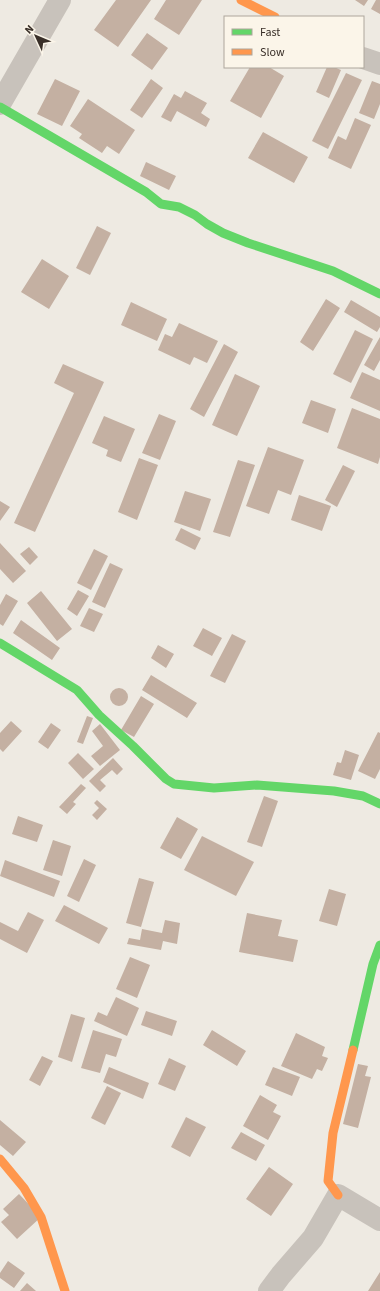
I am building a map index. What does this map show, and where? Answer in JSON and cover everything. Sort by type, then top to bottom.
[{"type":"street","points":[[60,0],[0,106],[146,192],[161,204],[179,207],[195,215],[223,233],[248,243],[333,270],[380,294]]},
{"type":"street","points":[[241,0],[273,16]]},
{"type":"street","points":[[364,58],[380,64]]},
{"type":"street","points":[[0,643],[77,690],[99,715],[134,746],[166,779],[174,784],[214,788],[257,785],[334,791],[363,796],[380,804]]},
{"type":"street","points":[[380,945],[373,964],[333,1133],[328,1181],[338,1195],[380,1220]]},
{"type":"street","points":[[0,1159],[24,1188],[41,1217],[65,1291]]},
{"type":"street","points":[[269,1291],[313,1238],[338,1195]]},
{"type":"building","points":[[116,0],[151,0],[118,47],[94,30]]},
{"type":"building","points":[[166,0],[202,0],[179,35],[154,19]]},
{"type":"building","points":[[355,0],[368,0],[364,6]]},
{"type":"building","points":[[376,0],[380,0],[380,14],[371,9]]},
{"type":"building","points":[[147,33],[168,48],[152,70],[131,55]]},
{"type":"building","points":[[249,68],[271,68],[284,76],[261,118],[230,101]]},
{"type":"building","points":[[327,68],[336,68],[341,70],[329,98],[316,92]]},
{"type":"building","points":[[346,73],[362,80],[328,149],[312,141]]},
{"type":"building","points":[[55,79],[80,91],[62,126],[37,114]]},
{"type":"building","points":[[151,79],[163,88],[142,118],[130,110]]},
{"type":"building","points":[[372,81],[380,84],[380,104],[374,119],[359,113]]},
{"type":"building","points":[[185,91],[207,103],[201,113],[210,119],[206,127],[177,111],[171,122],[161,117],[174,94],[181,98]]},
{"type":"building","points":[[88,99],[135,130],[119,154],[107,146],[102,153],[79,138],[82,134],[70,126]]},
{"type":"building","points":[[355,118],[371,125],[351,169],[328,158],[338,136],[346,140]]},
{"type":"building","points":[[263,132],[308,157],[294,183],[248,158]]},
{"type":"building","points":[[146,162],[176,176],[169,190],[140,176]]},
{"type":"building","points":[[97,226],[111,233],[90,275],[76,268]]},
{"type":"building","points":[[42,259],[69,276],[49,309],[21,292]]},
{"type":"building","points":[[326,299],[340,308],[313,351],[300,342]]},
{"type":"building","points":[[351,300],[380,317],[380,327],[377,332],[344,312]]},
{"type":"building","points":[[131,302],[167,319],[157,341],[121,325]]},
{"type":"building","points":[[179,323],[218,341],[207,363],[194,357],[190,365],[158,350],[165,334],[172,337]]},
{"type":"building","points":[[355,330],[373,339],[351,383],[333,374]]},
{"type":"building","points":[[380,337],[380,360],[374,371],[364,365]]},
{"type":"building","points":[[224,344],[238,352],[204,417],[190,409]]},
{"type":"building","points":[[63,364],[104,382],[35,532],[14,523],[74,393],[54,383]]},
{"type":"building","points":[[362,372],[380,380],[380,411],[350,398]]},
{"type":"building","points":[[235,374],[260,386],[237,436],[212,425]]},
{"type":"building","points":[[311,400],[336,409],[328,433],[302,423]]},
{"type":"building","points":[[352,408],[380,419],[380,457],[378,464],[337,448]]},
{"type":"building","points":[[159,414],[176,421],[160,460],[142,453]]},
{"type":"building","points":[[104,416],[135,429],[121,462],[106,456],[108,450],[92,443]]},
{"type":"building","points":[[268,447],[304,460],[291,495],[278,490],[269,514],[246,506]]},
{"type":"building","points":[[139,458],[158,465],[137,520],[118,512]]},
{"type":"building","points":[[238,460],[255,465],[230,537],[213,532]]},
{"type":"building","points":[[343,465],[355,471],[337,507],[325,500]]},
{"type":"building","points":[[185,491],[211,499],[200,531],[174,522]]},
{"type":"building","points":[[299,495],[331,506],[322,531],[291,520]]},
{"type":"building","points":[[0,501],[10,507],[0,521]]},
{"type":"building","points":[[181,528],[201,538],[195,550],[175,540]]},
{"type":"building","points":[[0,543],[26,571],[13,583],[0,569]]},
{"type":"building","points":[[29,547],[38,557],[30,565],[20,554]]},
{"type":"building","points":[[94,549],[108,556],[91,590],[77,583]]},
{"type":"building","points":[[110,563],[123,569],[105,608],[92,602]]},
{"type":"building","points":[[78,590],[89,596],[77,616],[67,609]]},
{"type":"building","points":[[41,591],[72,629],[57,641],[27,603]]},
{"type":"building","points":[[6,594],[18,601],[3,626],[0,624],[0,605]]},
{"type":"building","points":[[89,608],[103,614],[94,632],[80,626]]},
{"type":"building","points":[[21,620],[60,648],[52,660],[13,633]]},
{"type":"building","points":[[203,628],[222,638],[212,656],[193,646]]},
{"type":"building","points":[[232,634],[246,641],[225,683],[210,676]]},
{"type":"building","points":[[158,645],[174,654],[166,668],[151,658]]},
{"type":"building","points":[[151,675],[197,703],[187,718],[142,690]]},
{"type":"building","points":[[119,688],[125,691],[128,697],[125,703],[119,706],[113,703],[110,697],[113,691]]},
{"type":"building","points":[[141,696],[154,704],[134,737],[121,730]]},
{"type":"building","points":[[87,716],[93,718],[83,744],[77,742]]},
{"type":"building","points":[[11,721],[22,731],[3,752],[0,749],[0,733]]},
{"type":"building","points":[[51,723],[61,730],[48,749],[38,742]]},
{"type":"building","points":[[100,724],[120,750],[100,766],[91,756],[103,746],[92,731]]},
{"type":"building","points":[[378,732],[380,733],[380,769],[375,779],[358,771]]},
{"type":"building","points":[[345,750],[359,755],[351,780],[333,775],[337,762],[341,763]]},
{"type":"building","points":[[78,753],[94,769],[83,779],[68,763]]},
{"type":"building","points":[[113,758],[123,769],[117,775],[112,770],[100,780],[106,786],[100,792],[89,781]]},
{"type":"building","points":[[81,784],[86,788],[73,802],[76,804],[67,814],[59,807]]},
{"type":"building","points":[[264,796],[278,801],[262,847],[247,842]]},
{"type":"building","points":[[97,800],[107,809],[97,820],[92,815],[99,808],[94,803]]},
{"type":"building","points":[[18,816],[43,825],[37,842],[12,834]]},
{"type":"building","points":[[177,817],[198,829],[181,859],[160,848]]},
{"type":"building","points":[[202,836],[254,862],[236,896],[184,870]]},
{"type":"building","points":[[53,840],[71,846],[62,876],[43,870]]},
{"type":"building","points":[[84,859],[96,865],[79,902],[67,896]]},
{"type":"building","points":[[5,860],[60,881],[54,897],[0,876]]},
{"type":"building","points":[[139,878],[154,882],[141,927],[126,923]]},
{"type":"building","points":[[329,889],[346,894],[337,926],[319,921]]},
{"type":"building","points":[[64,905],[108,928],[99,944],[55,921]]},
{"type":"building","points":[[28,912],[44,920],[27,953],[0,939],[0,922],[18,931]]},
{"type":"building","points":[[247,913],[282,920],[278,936],[298,940],[293,962],[239,952]]},
{"type":"building","points":[[165,920],[180,923],[177,944],[163,941],[161,950],[127,944],[129,938],[140,940],[142,929],[162,933]]},
{"type":"building","points":[[130,957],[150,965],[137,998],[116,989]]},
{"type":"building","points":[[116,997],[139,1008],[127,1036],[94,1021],[98,1012],[107,1016]]},
{"type":"building","points":[[146,1011],[177,1021],[172,1036],[141,1025]]},
{"type":"building","points":[[71,1014],[85,1018],[72,1062],[58,1057]]},
{"type":"building","points":[[93,1030],[122,1039],[116,1057],[106,1054],[100,1073],[81,1068]]},
{"type":"building","points":[[212,1030],[246,1051],[237,1066],[203,1045]]},
{"type":"building","points":[[296,1033],[325,1047],[322,1056],[328,1058],[322,1071],[317,1069],[312,1079],[281,1066]]},
{"type":"building","points":[[42,1056],[53,1061],[40,1086],[29,1080]]},
{"type":"building","points":[[169,1058],[186,1066],[175,1091],[158,1084]]},
{"type":"building","points":[[358,1064],[368,1066],[365,1076],[371,1077],[358,1128],[343,1124]]},
{"type":"building","points":[[109,1067],[149,1083],[143,1099],[103,1082]]},
{"type":"building","points":[[273,1067],[300,1077],[292,1096],[265,1085]]},
{"type":"building","points":[[107,1086],[121,1093],[105,1125],[91,1118]]},
{"type":"building","points":[[260,1095],[277,1105],[273,1112],[281,1116],[268,1140],[243,1126]]},
{"type":"building","points":[[186,1117],[206,1127],[190,1157],[171,1147]]},
{"type":"building","points":[[0,1120],[26,1142],[13,1156],[0,1145]]},
{"type":"building","points":[[241,1132],[265,1145],[256,1161],[231,1148]]},
{"type":"building","points":[[269,1167],[293,1184],[271,1216],[246,1199]]},
{"type":"building","points":[[19,1194],[41,1217],[17,1239],[1,1222],[9,1215],[3,1209]]},
{"type":"building","points":[[8,1261],[25,1273],[14,1288],[0,1278],[0,1273]]},
{"type":"building","points":[[380,1272],[380,1291],[368,1291]]},
{"type":"building","points":[[27,1283],[36,1291],[20,1291]]},
{"type":"traffic: fast","points":[[0,107],[146,192],[161,204],[179,207],[195,215],[223,233],[248,243],[333,271],[380,294]]},
{"type":"traffic: fast","points":[[0,643],[77,690],[99,715],[166,779],[174,784],[214,788],[257,785],[334,791],[363,796],[380,804]]},
{"type":"traffic: fast","points":[[353,1050],[373,964],[380,945]]},
{"type":"traffic: slow","points":[[241,0],[273,16]]},
{"type":"traffic: slow","points":[[338,1195],[328,1181],[333,1133],[353,1050]]},
{"type":"traffic: slow","points":[[0,1159],[24,1188],[41,1217],[65,1291]]}]
